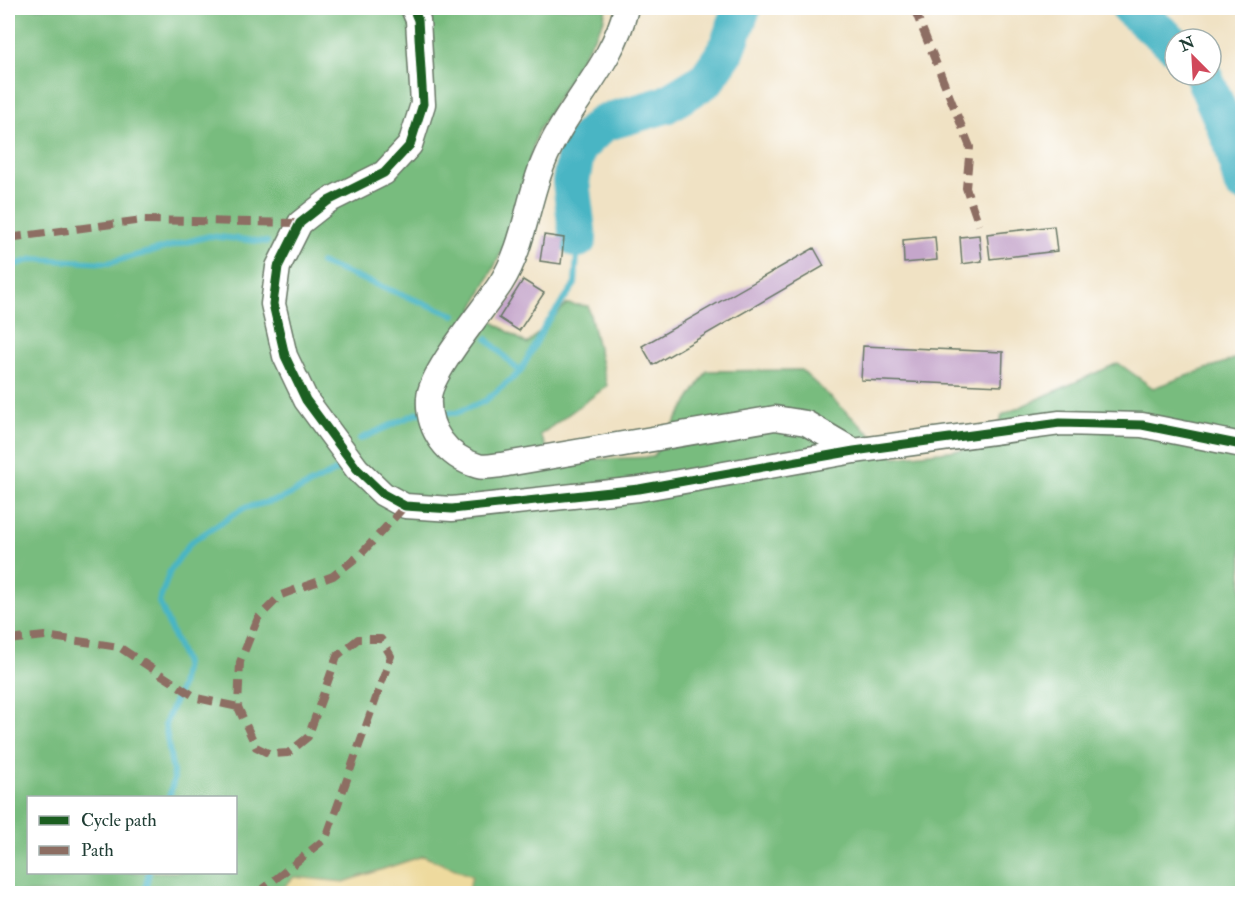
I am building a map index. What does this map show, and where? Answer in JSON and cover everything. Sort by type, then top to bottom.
[{"type":"street","points":[[413,8],[418,20],[423,104],[410,145],[384,173],[328,201],[300,223],[278,267],[273,304],[285,356],[306,400],[357,469],[383,494],[405,506],[452,508],[639,489],[854,451],[1060,423],[1142,425],[1242,445]]},
{"type":"street","points":[[626,8],[622,27],[602,66],[565,117],[543,163],[521,236],[502,281],[441,368],[429,396],[431,421],[436,436],[451,451],[465,460],[480,466],[501,465],[775,418],[806,423],[854,451]]},
{"type":"green space","points":[[8,8],[606,8],[603,22],[537,133],[506,243],[473,309],[527,344],[567,304],[588,306],[607,386],[540,435],[553,461],[653,457],[707,371],[801,370],[895,457],[994,446],[1002,415],[1118,363],[1153,388],[1240,357],[1242,353],[1242,893],[468,894],[471,876],[423,856],[344,882],[294,878],[278,893],[8,893]]},
{"type":"sand","points":[[423,856],[472,876],[468,893],[278,893],[294,877],[344,882]]},
{"type":"building","points":[[1054,226],[1057,251],[990,259],[987,234]]},
{"type":"building","points":[[544,235],[564,238],[561,264],[540,261]]},
{"type":"building","points":[[979,235],[982,261],[962,264],[960,237]]},
{"type":"building","points":[[935,237],[937,260],[904,263],[903,240]]},
{"type":"building","points":[[814,248],[824,266],[653,365],[642,346]]},
{"type":"building","points":[[523,280],[544,293],[519,331],[499,318]]},
{"type":"building","points":[[863,346],[1003,352],[1002,386],[861,380]]},
{"type":"waterway","points":[[578,239],[571,182],[577,148],[603,123],[665,105],[706,80],[726,51],[742,8]]},
{"type":"waterway","points":[[1130,8],[1163,35]]},
{"type":"waterway","points":[[1208,87],[1232,142],[1242,183]]},
{"type":"waterway","points":[[8,267],[33,259],[108,263],[209,236],[267,242]]},
{"type":"waterway","points":[[436,413],[456,413],[485,401],[520,372],[545,326],[575,284],[578,239]]},
{"type":"waterway","points":[[321,263],[454,315]]},
{"type":"waterway","points":[[487,339],[520,372]]},
{"type":"waterway","points":[[360,439],[418,413],[425,413]]},
{"type":"waterway","points":[[170,796],[174,779],[165,724],[181,686],[185,663],[159,602],[170,571],[190,543],[244,508],[281,499],[336,471]]},
{"type":"waterway","points":[[144,894],[149,874]]},
{"type":"marked path","points":[[914,8],[970,147],[966,188],[979,225]]},
{"type":"marked path","points":[[8,238],[143,220],[300,223]]},
{"type":"marked path","points":[[257,894],[326,838],[391,656],[381,639],[358,639],[337,656],[308,737],[288,753],[270,754],[256,747],[238,707],[240,662],[258,618],[281,595],[333,576],[360,555],[405,506]]},
{"type":"marked path","points":[[8,640],[45,636],[119,647],[197,698],[238,707]]},
{"type":"cycle path","points":[[413,8],[418,20],[423,104],[410,145],[384,173],[328,201],[300,223],[278,267],[273,304],[285,356],[306,400],[357,469],[383,494],[405,506],[452,509],[639,489],[854,451],[1060,423],[1142,425],[1242,445]]}]
